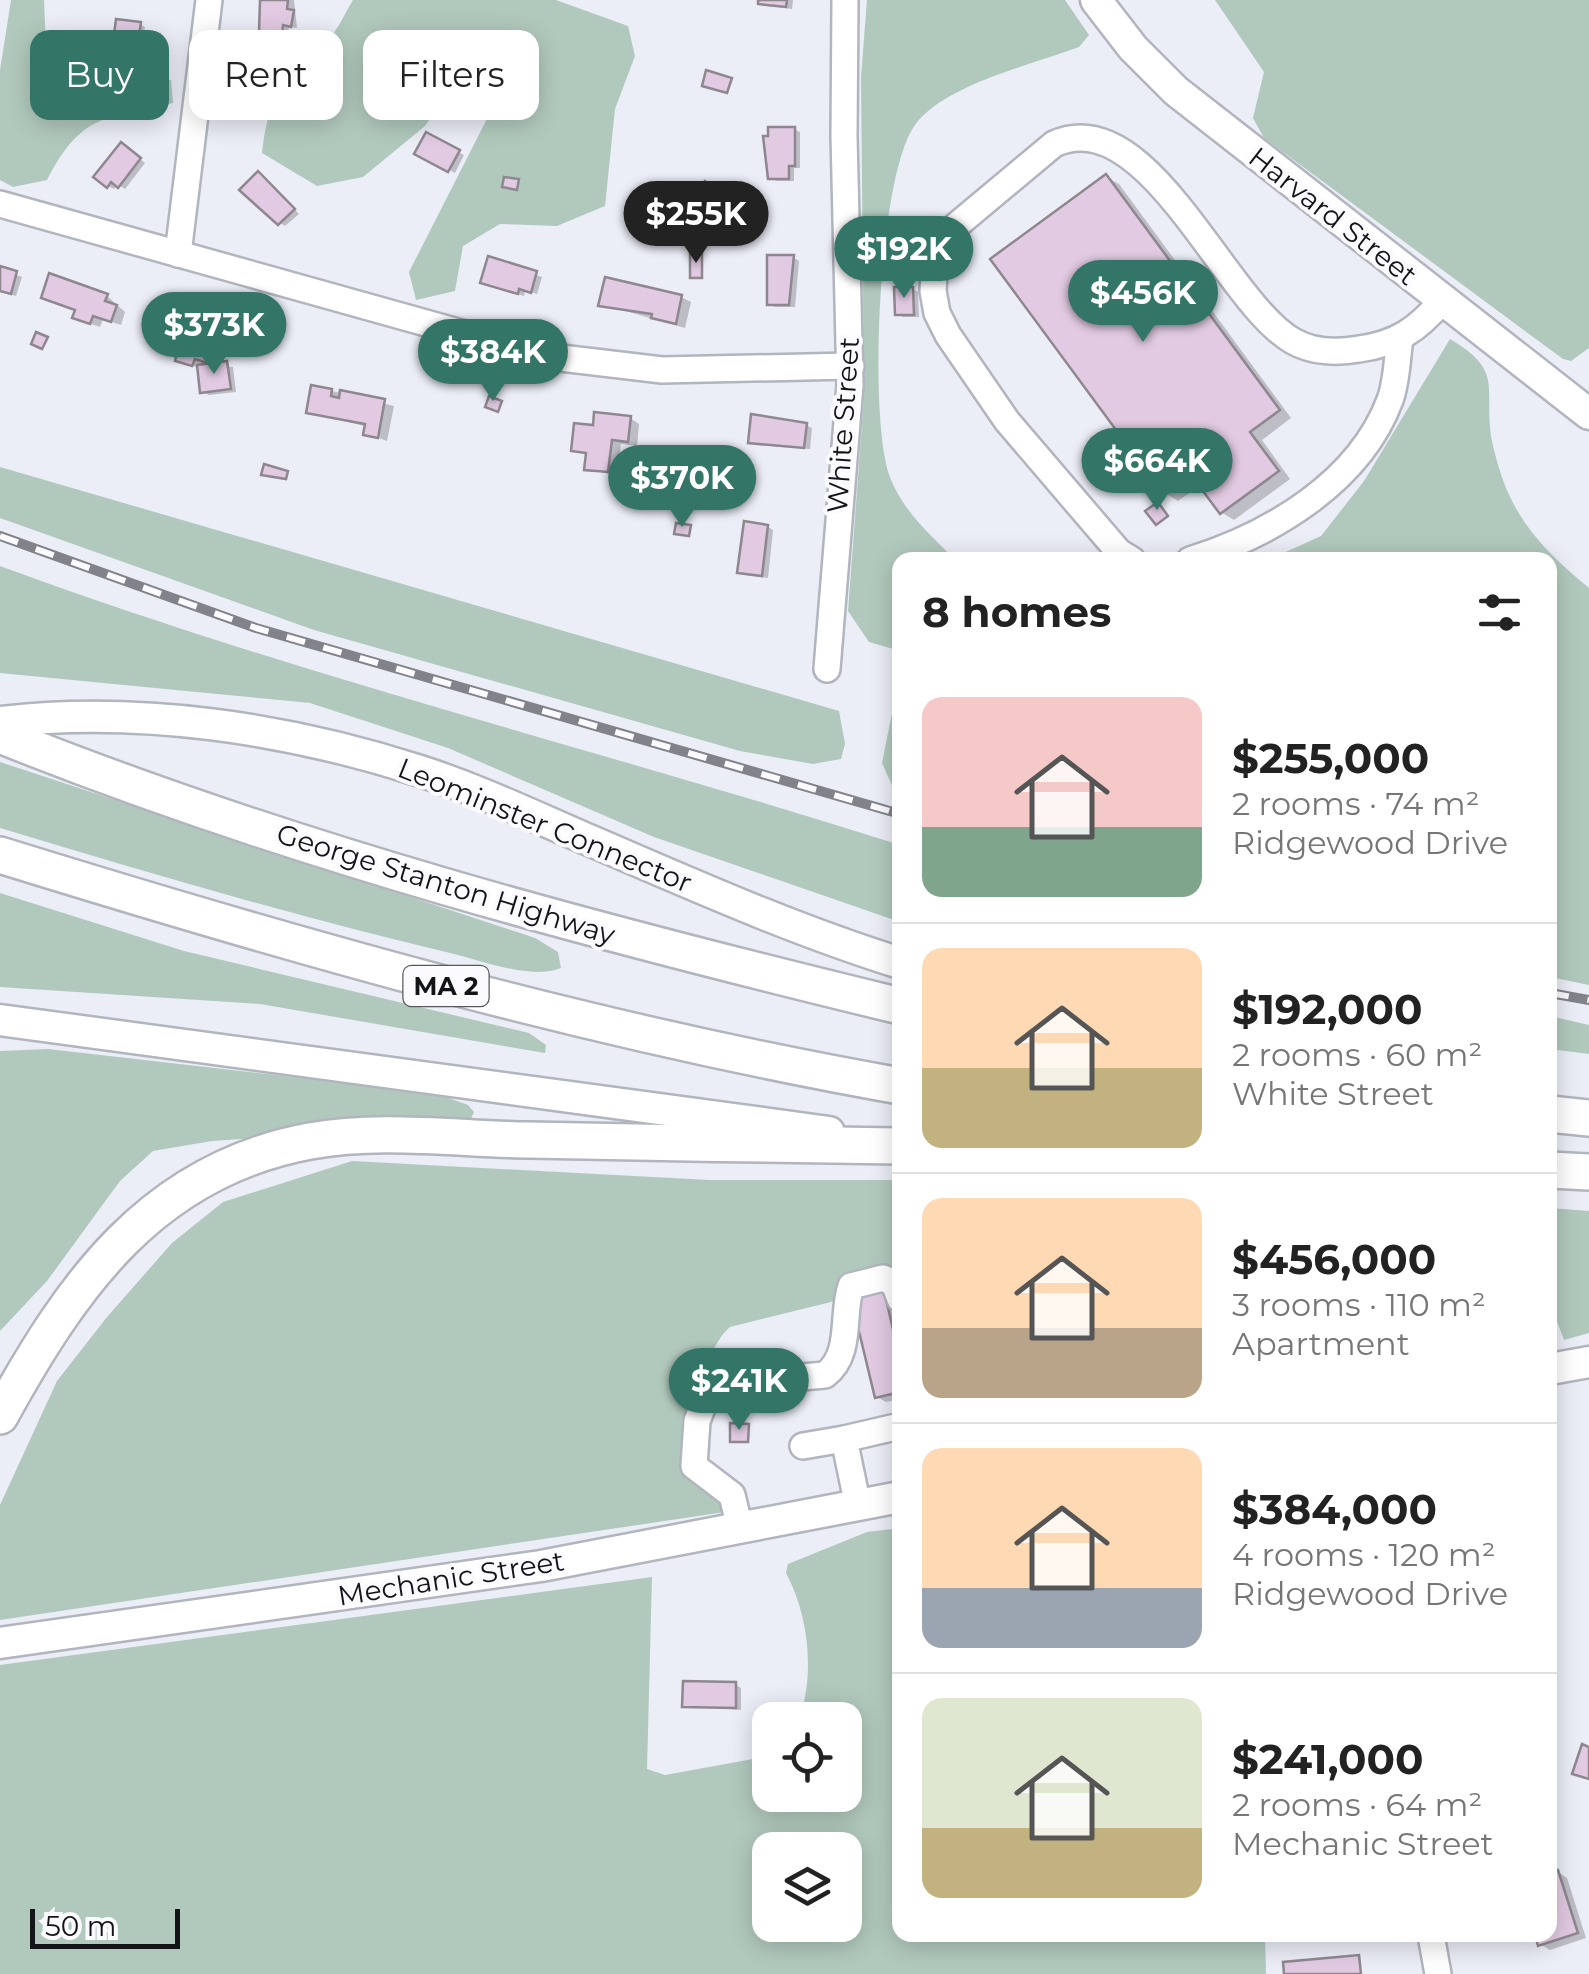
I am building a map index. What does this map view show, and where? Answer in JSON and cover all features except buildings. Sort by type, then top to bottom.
[{"type":"highway","name":"George Stanton Highway","points":[[0,736],[425,882],[594,930],[892,1004]]},
{"type":"highway","name":"MA 2","points":[[0,855],[298,948],[718,1052],[892,1085]]},
{"type":"highway","points":[[1557,1115],[1589,1118]]},
{"type":"highway","points":[[0,1416],[59,1314],[124,1237],[183,1190],[269,1151],[360,1136],[892,1144]]},
{"type":"highway","points":[[1557,1170],[1589,1172]]},
{"type":"main road","name":"Harvard Street","points":[[1096,0],[1133,48],[1176,91],[1589,414]]},
{"type":"main road","name":"Leominster Connector","points":[[0,722],[104,718],[183,723],[244,729],[356,752],[484,795],[744,907],[892,960]]},
{"type":"main road","points":[[0,1020],[892,1143]]},
{"type":"main road","points":[[1557,1369],[1589,1362]]},
{"type":"main road","name":"Mechanic Street","points":[[0,1642],[540,1566],[892,1500]]},
{"type":"street","points":[[178,254],[209,0]]},
{"type":"street","name":"White Street","points":[[827,670],[851,366],[844,136],[846,0]]},
{"type":"street","points":[[1119,552],[1007,421],[937,313],[935,254],[944,234],[1054,144],[1065,139],[1108,142],[1143,166],[1262,317],[1296,343],[1332,351],[1378,347],[1420,326],[1442,301]]},
{"type":"street","points":[[0,204],[512,349],[586,364],[662,370],[851,366]]},
{"type":"street","points":[[1215,552],[1237,545],[1313,500],[1332,481],[1382,418],[1392,396],[1400,339]]},
{"type":"street","points":[[740,1528],[732,1495],[694,1466],[697,1420],[707,1395],[732,1383],[825,1375],[834,1368],[843,1343],[850,1286],[883,1278],[892,1282]]},
{"type":"street","points":[[803,1446],[892,1428]]},
{"type":"street","points":[[844,1438],[858,1506]]},
{"type":"street","points":[[1432,1942],[1438,1974]]},
{"type":"green space","points":[[11,0],[44,0],[45,30],[30,30],[30,120],[103,120],[72,142],[47,180],[13,187],[0,180],[0,70]]},
{"type":"green space","points":[[353,0],[556,0],[628,26],[635,56],[615,109],[605,206],[557,226],[500,224],[463,246],[455,291],[416,300],[409,272],[486,120],[539,120],[539,30],[363,30],[363,120],[429,120],[363,177],[317,186],[262,153],[268,120],[343,120],[343,30],[335,30]]},
{"type":"green space","points":[[867,0],[1065,0],[1089,35],[1079,47],[991,77],[946,98],[915,125],[902,152],[892,193],[880,298],[879,405],[883,448],[890,477],[902,501],[948,552],[892,552],[892,649],[869,642],[848,611],[864,397],[861,77]]},
{"type":"green space","points":[[1215,0],[1589,0],[1589,348],[1571,361],[1563,359],[1264,138],[1253,118],[1264,72]]},
{"type":"green space","points":[[169,80],[171,80],[173,103],[169,104]]},
{"type":"green space","points":[[1450,339],[1467,350],[1485,371],[1492,442],[1502,476],[1522,518],[1550,552],[1286,552],[1321,536],[1364,481]]},
{"type":"green space","points":[[0,467],[839,711],[845,744],[841,759],[813,764],[740,751],[314,630],[0,518]]},
{"type":"green space","points":[[1557,559],[1589,588],[1589,985],[1557,978]]},
{"type":"green space","points":[[0,566],[223,642],[892,842],[892,919],[654,837],[448,748],[310,703],[0,673]]},
{"type":"green space","points":[[892,713],[892,786],[882,763]]},
{"type":"green space","points":[[0,762],[535,938],[558,952],[561,968],[534,972],[502,967],[275,908],[0,828]]},
{"type":"green space","points":[[0,893],[184,951],[529,1033],[546,1045],[545,1053],[260,1004],[0,987]]},
{"type":"green space","points":[[1557,1018],[1589,1025],[1589,1054],[1557,1050]]},
{"type":"green space","points":[[48,1049],[435,1093],[468,1105],[474,1112],[469,1124],[212,1141],[153,1151],[120,1181],[47,1281],[0,1331],[0,1051]]},
{"type":"green space","points":[[352,1161],[709,1180],[892,1180],[892,1287],[730,1327],[719,1340],[699,1395],[686,1473],[695,1485],[722,1496],[725,1512],[0,1620],[0,1505],[57,1381],[172,1243],[223,1202]]},
{"type":"green space","points":[[1557,1209],[1589,1211],[1589,1333],[1564,1340],[1557,1322]]},
{"type":"green space","points":[[892,1529],[892,1942],[1265,1942],[1266,1974],[0,1974],[0,1665],[652,1577],[647,1769],[665,1775],[752,1759],[752,1812],[862,1812],[862,1702],[804,1702],[807,1645],[800,1608],[786,1573],[788,1564],[867,1532]]},
{"type":"railway","points":[[0,536],[256,628],[892,812]]},
{"type":"railway","points":[[1557,994],[1589,1000]]}]
